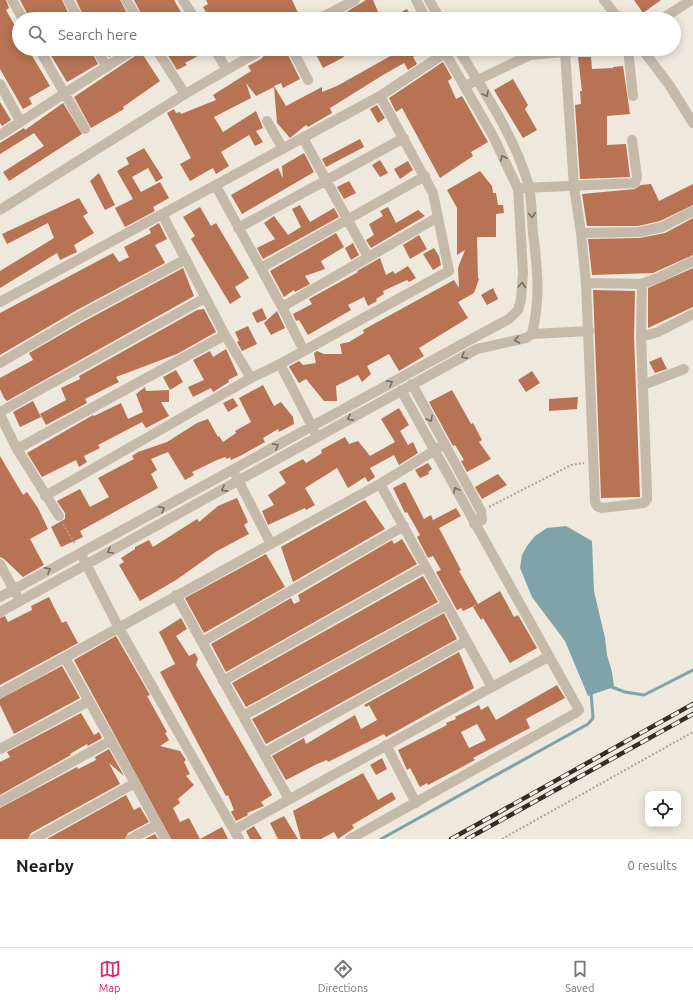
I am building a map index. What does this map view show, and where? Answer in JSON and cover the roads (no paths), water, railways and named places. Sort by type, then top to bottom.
[{"type":"street","points":[[12,0],[18,12]]},
{"type":"street","points":[[68,0],[75,12]]},
{"type":"street","points":[[126,0],[134,12]]},
{"type":"street","points":[[183,0],[191,12]]},
{"type":"street","points":[[333,12],[356,0]]},
{"type":"street","points":[[416,0],[422,12]]},
{"type":"street","points":[[429,0],[436,12]]},
{"type":"street","points":[[604,0],[613,12]]},
{"type":"street","points":[[673,12],[691,0]]},
{"type":"street","points":[[43,56],[85,129]]},
{"type":"street","points":[[100,56],[107,67]]},
{"type":"street","points":[[0,135],[124,56]]},
{"type":"street","points":[[161,56],[185,94]]},
{"type":"street","points":[[219,56],[226,69]]},
{"type":"street","points":[[0,210],[185,94],[250,56]]},
{"type":"street","points":[[296,56],[308,80]]},
{"type":"street","points":[[0,302],[380,96],[437,56]]},
{"type":"street","points":[[0,597],[470,339],[497,327],[509,319],[518,308],[521,300],[523,273],[518,189],[493,136],[447,56]]},
{"type":"street","points":[[463,56],[478,80],[510,140],[528,188],[538,275],[536,313],[532,334]]},
{"type":"street","points":[[465,86],[528,56]]},
{"type":"street","points":[[565,56],[574,187],[581,233],[586,283],[595,502],[597,506],[602,508],[644,503],[647,499],[641,337],[642,284]]},
{"type":"street","points":[[629,56],[633,96]]},
{"type":"street","points":[[647,56],[691,117]]},
{"type":"street","points":[[0,84],[20,121]]},
{"type":"street","points":[[45,496],[251,378],[280,364],[446,274],[449,270],[449,266],[433,193],[380,96]]},
{"type":"street","points":[[267,121],[283,149]]},
{"type":"street","points":[[304,138],[368,257]]},
{"type":"street","points":[[238,228],[404,138]]},
{"type":"street","points":[[518,189],[635,183],[637,177],[632,140]]},
{"type":"street","points":[[261,268],[425,176]]},
{"type":"street","points":[[216,186],[282,307],[304,351]]},
{"type":"street","points":[[581,233],[639,232],[662,227],[693,211]]},
{"type":"street","points":[[162,214],[225,334],[251,378]]},
{"type":"street","points":[[282,307],[438,217]]},
{"type":"street","points":[[0,363],[80,316],[186,259]]},
{"type":"street","points":[[586,283],[642,284],[693,261]]},
{"type":"street","points":[[59,516],[45,496],[17,449],[0,413],[206,298]]},
{"type":"street","points":[[518,308],[536,313]]},
{"type":"street","points":[[641,337],[658,332],[693,314]]},
{"type":"street","points":[[497,327],[500,343]]},
{"type":"street","points":[[0,612],[477,349],[526,338],[532,334],[589,331]]},
{"type":"street","points":[[17,449],[225,334]]},
{"type":"street","points":[[280,364],[311,427],[317,436]]},
{"type":"street","points":[[643,385],[684,369]]},
{"type":"street","points":[[412,384],[481,511],[482,520],[474,524]]},
{"type":"street","points":[[350,839],[578,712],[579,708],[548,657],[401,390]]},
{"type":"street","points":[[0,693],[380,484],[444,444]]},
{"type":"street","points":[[233,470],[271,544]]},
{"type":"street","points":[[380,484],[492,687]]},
{"type":"street","points":[[202,642],[404,526]]},
{"type":"street","points":[[80,552],[119,628],[239,839]]},
{"type":"street","points":[[0,564],[20,600]]},
{"type":"street","points":[[223,681],[425,567]]},
{"type":"street","points":[[176,595],[289,800]]},
{"type":"street","points":[[243,716],[446,605]]},
{"type":"street","points":[[264,753],[466,641]]},
{"type":"street","points":[[234,830],[548,657]]},
{"type":"street","points":[[65,658],[110,741],[135,783],[164,839]]},
{"type":"street","points":[[0,749],[89,701]]},
{"type":"street","points":[[0,802],[110,741]]},
{"type":"street","points":[[386,745],[416,803]]},
{"type":"street","points":[[34,839],[135,783]]},
{"type":"street","points":[[132,839],[157,825]]},
{"type":"water","points":[[566,526],[592,541],[594,591],[614,687],[588,696],[565,641],[532,597],[520,568],[522,555],[535,536],[547,528]]},
{"type":"waterway","points":[[609,686],[625,692],[644,695],[693,670]]},
{"type":"waterway","points":[[381,839],[588,724],[593,718],[591,692]]},
{"type":"railway","points":[[451,839],[693,704]]},
{"type":"railway","points":[[467,839],[693,714]]}]
